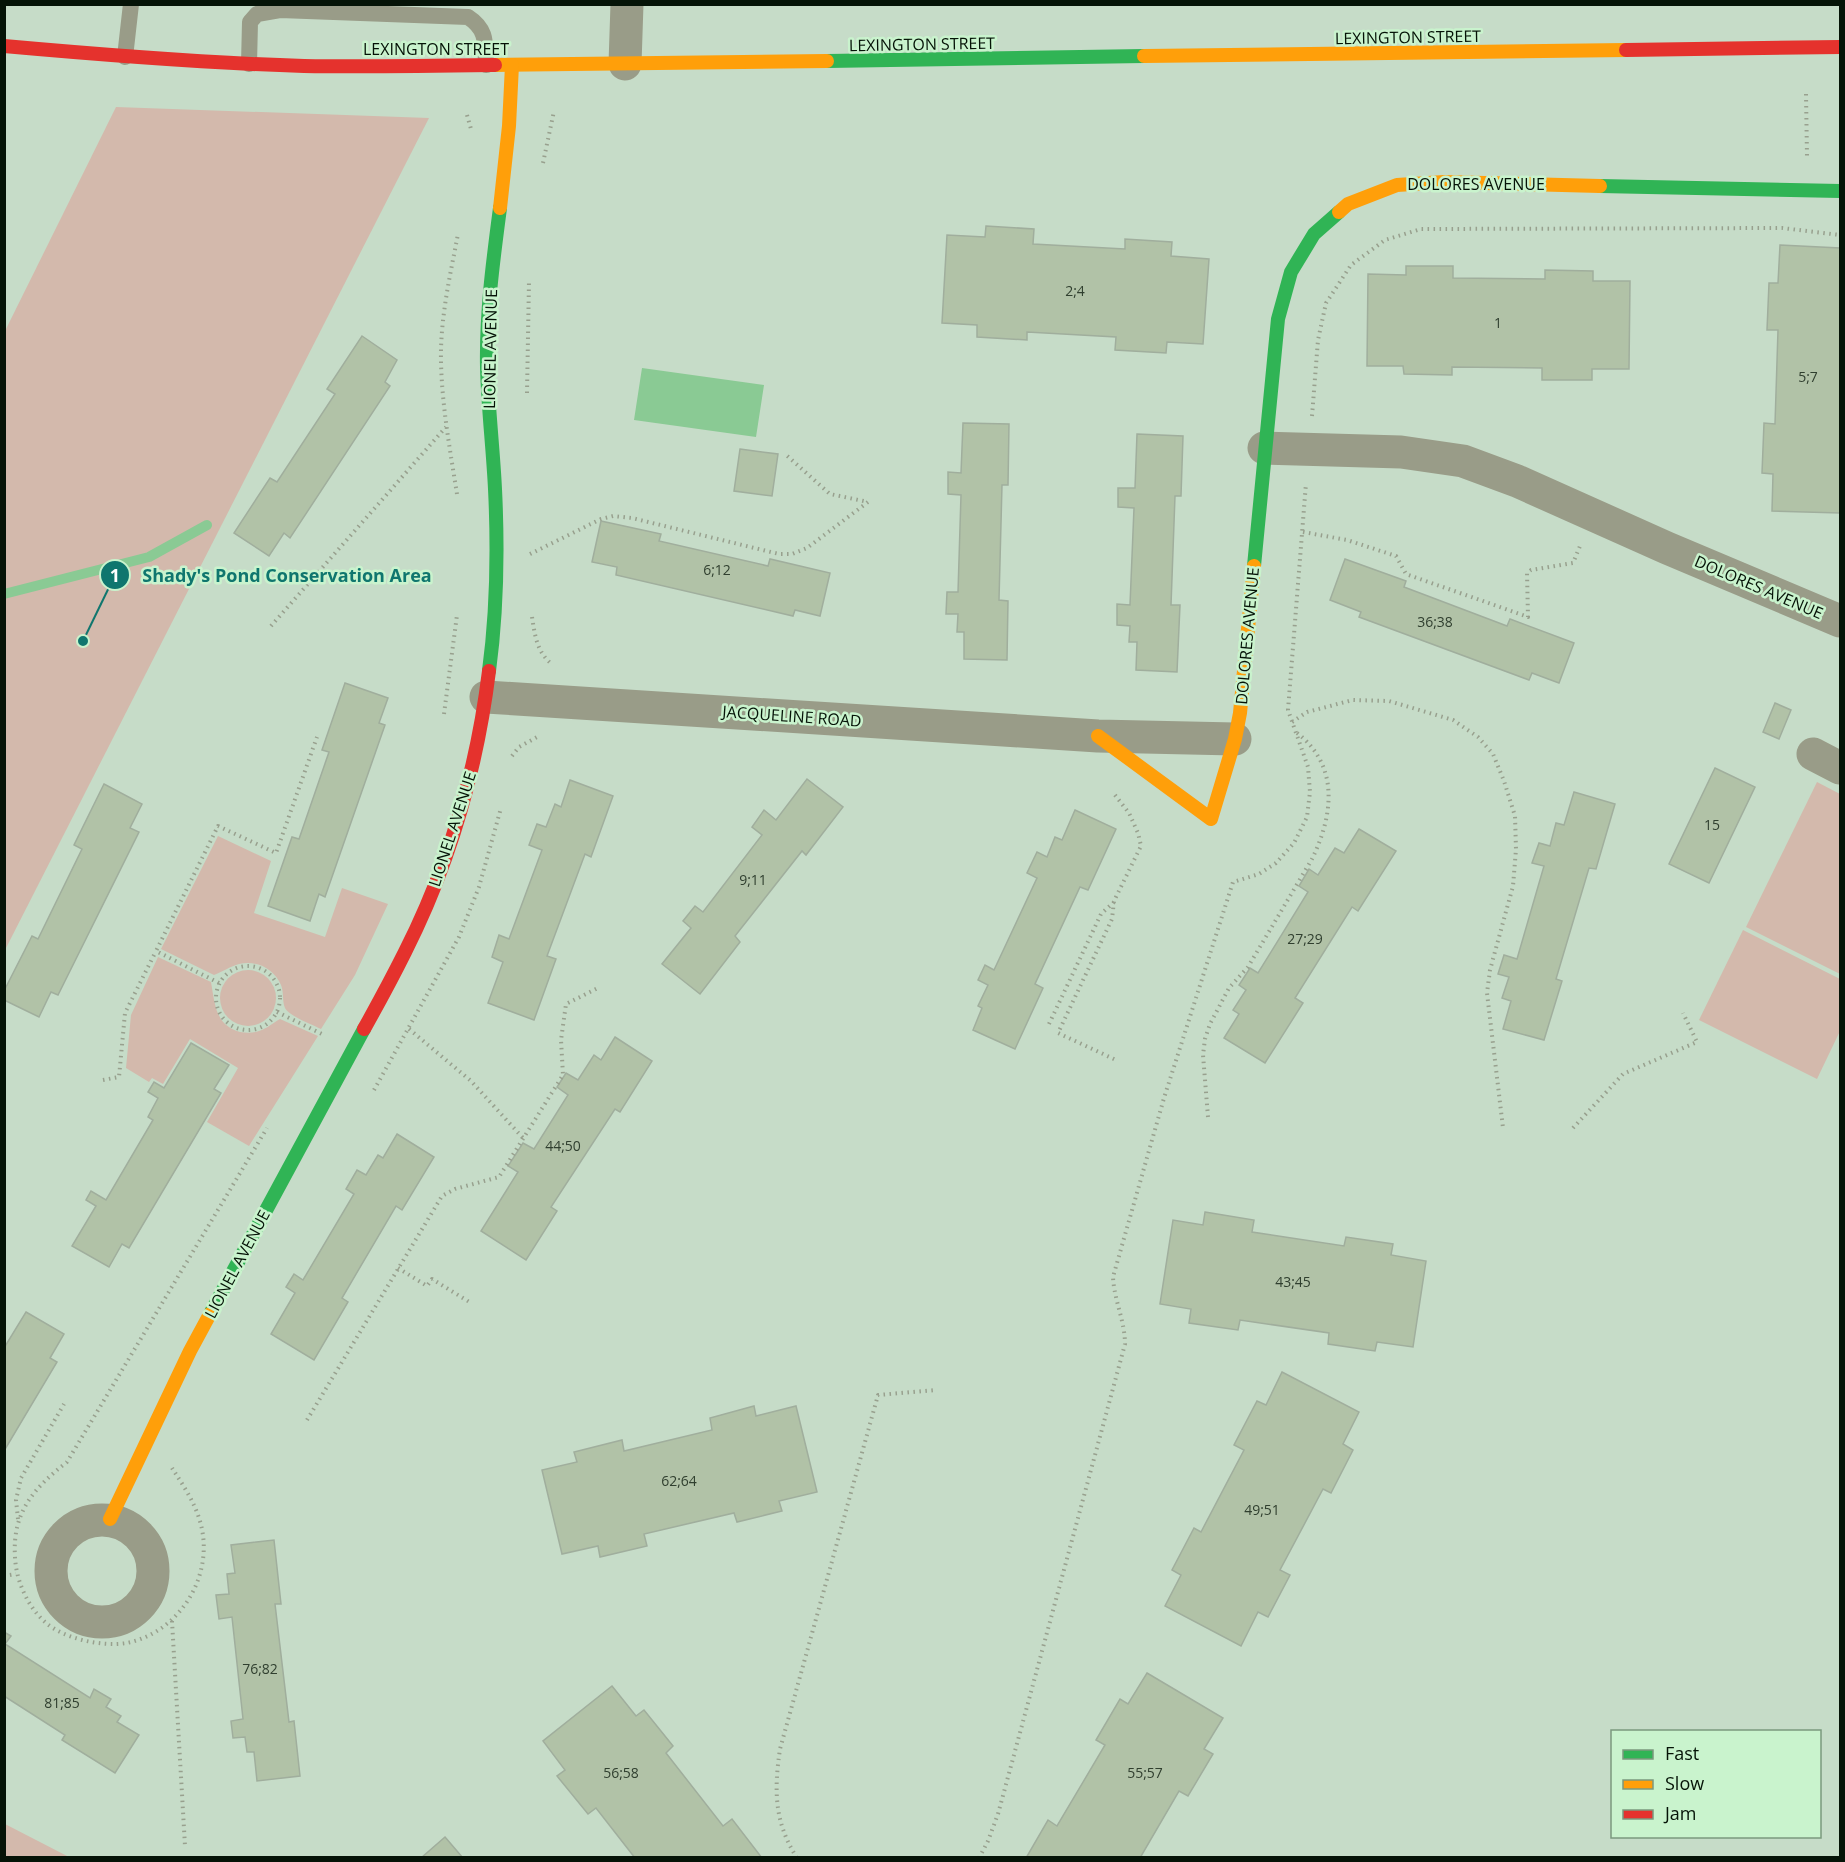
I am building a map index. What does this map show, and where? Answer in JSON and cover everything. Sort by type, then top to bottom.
[{"type":"street","points":[[625,64],[627,4]]},
{"type":"street","name":"LEXINGTON STREET","points":[[4,46],[124,57],[289,65],[625,64],[1840,47]]},
{"type":"street","name":"LIONEL AVENUE","points":[[110,1520],[190,1351],[406,951],[441,870],[468,787],[486,697],[494,634],[497,568],[487,368],[487,316],[509,126],[512,65]]},
{"type":"street","name":"DOLORES AVENUE","points":[[1098,736],[1210,819],[1235,739],[1243,686],[1278,319],[1291,272],[1314,234],[1348,204],[1397,184],[1444,182],[1840,190]]},
{"type":"street","name":"DOLORES AVENUE","points":[[1264,448],[1401,452],[1463,461],[1517,481],[1840,621]]},
{"type":"street","name":"JACQUELINE ROAD","points":[[486,697],[1098,736],[1235,739]]},
{"type":"lane","points":[[124,57],[131,4]]},
{"type":"lane","points":[[249,63],[250,21],[257,14],[280,10],[468,18],[478,24],[484,35],[486,65]]},
{"type":"path","points":[[1806,94],[1808,190]]},
{"type":"path","points":[[542,167],[554,111]]},
{"type":"path","points":[[467,115],[472,131]]},
{"type":"path","points":[[459,505],[440,360],[447,294],[460,226]]},
{"type":"path","points":[[979,1857],[998,1814],[1125,1344],[1125,1329],[1113,1292],[1113,1277],[1164,1098],[1233,882],[1259,874],[1276,863],[1294,843],[1307,818],[1310,792],[1308,766],[1288,710],[1318,340],[1326,303],[1351,265],[1384,240],[1421,229],[1782,228],[1840,235]]},
{"type":"path","points":[[527,398],[529,280]]},
{"type":"path","points":[[271,626],[447,426]]},
{"type":"path","points":[[529,543],[530,555],[601,519],[613,516],[632,518],[779,554],[792,554],[807,548],[868,502],[830,494],[784,453]]},
{"type":"path","points":[[1302,532],[1347,540],[1396,556],[1406,574],[1528,617],[1527,573],[1531,570],[1573,563],[1594,515]]},
{"type":"path","points":[[443,719],[458,606]]},
{"type":"path","points":[[531,613],[540,650],[544,658],[557,668]]},
{"type":"path","points":[[1292,722],[1307,712],[1353,700],[1389,701],[1453,720],[1478,737],[1493,754],[1515,816],[1516,849],[1513,886],[1490,970],[1487,993],[1503,1128]]},
{"type":"path","points":[[1208,1117],[1203,1055],[1210,1024],[1230,988],[1248,967],[1321,842],[1326,820],[1328,778],[1322,759],[1310,743],[1297,733]]},
{"type":"path","points":[[510,766],[512,756],[519,747],[547,734]]},
{"type":"path","points":[[103,1080],[119,1077],[125,1013],[218,826],[276,853],[317,737]]},
{"type":"path","points":[[1049,1024],[1101,914],[1114,901],[1141,846],[1138,832],[1129,813],[1116,795],[1108,789]]},
{"type":"path","points":[[368,1100],[459,937],[479,887],[503,797]]},
{"type":"path","points":[[1114,901],[1112,919],[1058,1033],[1116,1060]]},
{"type":"path","points":[[156,951],[219,983]]},
{"type":"path","points":[[251,965],[262,969],[272,977],[279,988],[280,1000],[277,1012],[269,1022],[258,1028],[246,1030],[234,1026],[224,1018],[218,1008],[216,995],[219,983],[227,973],[238,967],[251,965]]},
{"type":"path","points":[[307,1420],[442,1196],[455,1189],[499,1177],[563,1075],[561,1040],[566,1004],[598,988]]},
{"type":"path","points":[[277,1012],[323,1035],[329,1025]]},
{"type":"path","points":[[1573,1128],[1623,1074],[1698,1042],[1683,1012]]},
{"type":"path","points":[[409,1029],[471,1081],[524,1138]]},
{"type":"path","points":[[152,1434],[188,1495],[201,1523],[204,1564],[197,1586],[187,1604],[172,1621],[149,1635],[128,1642],[102,1644],[73,1637],[45,1622],[28,1600],[16,1574],[14,1546],[19,1520],[29,1498],[47,1478],[67,1462],[269,1125]]},
{"type":"path","points":[[398,1268],[427,1286],[432,1279],[471,1303]]},
{"type":"path","points":[[797,1857],[786,1841],[777,1811],[776,1778],[780,1749],[878,1395],[936,1390]]},
{"type":"path","points":[[19,1520],[16,1500],[21,1478],[64,1404]]},
{"type":"path","points":[[4,1576],[16,1574]]},
{"type":"path","points":[[172,1621],[185,1846]]},
{"type":"shaded area","points":[[116,107],[429,118],[5,950],[5,331]]},
{"type":"shaded area","points":[[642,368],[764,385],[756,437],[634,420]]},
{"type":"shaded area","points":[[1817,782],[1840,794],[1840,974],[1746,927]]},
{"type":"shaded area","points":[[218,836],[271,861],[254,913],[325,937],[342,888],[388,904],[355,975],[321,1029],[287,1011],[278,979],[264,967],[252,963],[239,964],[214,975],[161,949]]},
{"type":"shaded area","points":[[1743,930],[1840,979],[1840,1031],[1817,1079],[1699,1020]]},
{"type":"shaded area","points":[[158,957],[211,982],[218,1013],[225,1024],[232,1029],[247,1033],[255,1032],[280,1019],[318,1036],[249,1146],[207,1122],[238,1068],[190,1039],[163,1084],[152,1078],[149,1082],[126,1068],[131,1015]]},
{"type":"shaded area","points":[[248,970],[263,975],[271,983],[276,998],[271,1013],[263,1021],[248,1026],[233,1021],[225,1013],[220,998],[225,983],[233,975]]},
{"type":"shaded area","points":[[5,1824],[69,1857],[5,1857]]},
{"type":"building","points":[[986,226],[1034,229],[1033,244],[1125,249],[1125,239],[1172,242],[1171,256],[1209,259],[1203,344],[1167,342],[1166,353],[1115,350],[1116,337],[1027,332],[1027,340],[977,337],[977,325],[942,323],[947,235],[985,237]]},
{"type":"building","points":[[1780,245],[1840,248],[1840,513],[1772,511],[1773,474],[1762,473],[1764,423],[1775,424],[1778,330],[1767,330],[1769,283],[1778,283]]},
{"type":"building","points":[[1406,266],[1453,266],[1453,278],[1545,279],[1545,270],[1593,271],[1593,281],[1630,281],[1629,369],[1592,369],[1592,380],[1542,380],[1542,368],[1452,367],[1452,375],[1404,374],[1403,366],[1367,366],[1368,274],[1406,275]]},
{"type":"building","points":[[362,336],[397,360],[385,382],[390,386],[290,538],[284,533],[269,556],[234,533],[270,478],[277,482],[335,394],[327,389]]},
{"type":"building","points":[[963,423],[1009,424],[1008,485],[1002,485],[999,600],[1008,601],[1007,660],[964,659],[964,632],[957,632],[958,614],[946,614],[947,592],[958,592],[961,495],[948,494],[948,472],[961,473]]},
{"type":"building","points":[[1137,434],[1183,436],[1181,496],[1175,496],[1171,605],[1180,605],[1177,672],[1136,670],[1137,642],[1129,642],[1130,626],[1117,625],[1117,604],[1130,605],[1134,508],[1118,507],[1118,488],[1135,488]]},
{"type":"building","points":[[740,449],[778,454],[772,496],[734,491]]},
{"type":"building","points":[[601,521],[661,534],[659,541],[768,566],[770,559],[830,573],[820,616],[795,610],[793,616],[616,575],[617,567],[592,562]]},
{"type":"building","points":[[1345,559],[1406,581],[1404,587],[1507,626],[1510,619],[1574,643],[1559,683],[1532,673],[1529,680],[1359,617],[1361,612],[1330,600]]},
{"type":"building","points":[[345,683],[388,698],[379,723],[385,725],[325,897],[319,894],[310,921],[268,906],[292,837],[299,839],[329,752],[322,750]]},
{"type":"building","points":[[1775,703],[1791,710],[1779,739],[1763,732]]},
{"type":"building","points":[[1715,768],[1755,787],[1709,883],[1669,864]]},
{"type":"building","points":[[807,779],[843,807],[806,855],[802,851],[735,936],[740,942],[700,994],[662,964],[691,928],[683,921],[695,906],[703,912],[762,835],[752,827],[764,810],[776,820]]},
{"type":"building","points":[[570,780],[613,796],[591,857],[585,854],[547,956],[556,959],[534,1020],[488,1003],[503,962],[492,957],[499,935],[509,939],[542,850],[529,845],[537,824],[546,827],[555,804],[561,807]]},
{"type":"building","points":[[104,784],[142,804],[130,828],[139,832],[58,995],[51,992],[39,1017],[4,1000],[4,991],[32,936],[38,939],[82,849],[74,845]]},
{"type":"building","points":[[1574,792],[1615,804],[1596,869],[1589,868],[1556,979],[1562,981],[1544,1040],[1503,1029],[1511,1001],[1502,998],[1509,977],[1498,974],[1504,955],[1517,959],[1544,866],[1532,863],[1539,843],[1550,846],[1556,823],[1564,825]]},
{"type":"building","points":[[1075,810],[1116,829],[1088,890],[1080,887],[1035,984],[1043,988],[1015,1049],[973,1030],[982,1008],[978,1006],[988,985],[978,980],[985,965],[994,970],[1037,878],[1027,873],[1037,852],[1047,857],[1055,837],[1062,840]]},
{"type":"building","points":[[1359,829],[1396,851],[1358,911],[1352,907],[1295,998],[1303,1003],[1265,1063],[1224,1038],[1239,1014],[1233,1010],[1246,990],[1239,985],[1250,968],[1258,973],[1308,892],[1299,886],[1309,869],[1318,875],[1335,848],[1344,853]]},
{"type":"building","points":[[615,1037],[652,1061],[620,1112],[615,1109],[551,1207],[557,1211],[526,1260],[481,1231],[518,1172],[508,1166],[523,1143],[534,1149],[568,1095],[557,1087],[566,1073],[578,1080],[594,1055],[601,1060]]},
{"type":"building","points":[[191,1043],[229,1065],[214,1089],[221,1093],[129,1248],[122,1244],[109,1267],[72,1246],[96,1206],[86,1200],[91,1191],[106,1200],[153,1120],[148,1117],[158,1098],[148,1092],[154,1082],[164,1088]]},
{"type":"building","points":[[397,1134],[434,1157],[402,1210],[396,1206],[342,1298],[348,1302],[314,1360],[271,1334],[295,1293],[286,1287],[294,1274],[303,1280],[354,1194],[346,1189],[357,1170],[366,1175],[378,1155],[383,1158]]},
{"type":"building","points":[[1205,1212],[1254,1220],[1252,1232],[1344,1246],[1346,1237],[1393,1244],[1391,1255],[1426,1261],[1413,1347],[1377,1342],[1375,1351],[1328,1344],[1329,1333],[1240,1320],[1238,1330],[1189,1323],[1191,1309],[1160,1304],[1173,1220],[1203,1225]]},
{"type":"building","points":[[26,1312],[64,1334],[50,1358],[57,1362],[4,1451],[4,1348]]},
{"type":"building","points":[[1282,1372],[1359,1412],[1343,1444],[1353,1450],[1331,1493],[1323,1489],[1280,1570],[1290,1575],[1268,1617],[1258,1612],[1241,1646],[1165,1606],[1181,1575],[1172,1570],[1194,1528],[1201,1532],[1244,1450],[1234,1445],[1257,1401],[1266,1405]]},
{"type":"building","points":[[754,1406],[756,1416],[796,1406],[817,1492],[779,1501],[782,1511],[737,1522],[734,1513],[644,1534],[647,1546],[600,1557],[598,1546],[562,1554],[542,1470],[577,1462],[574,1452],[622,1440],[624,1451],[712,1430],[710,1418]]},
{"type":"building","points":[[274,1540],[281,1604],[275,1604],[289,1722],[294,1721],[300,1776],[257,1781],[254,1752],[247,1752],[245,1737],[233,1738],[231,1721],[243,1719],[232,1617],[219,1619],[216,1595],[229,1594],[227,1574],[235,1573],[231,1545]]},
{"type":"building","points":[[4,1632],[11,1636],[5,1644],[90,1698],[94,1689],[111,1699],[106,1707],[121,1716],[117,1722],[139,1735],[115,1773],[62,1740],[65,1735],[4,1696]]},
{"type":"building","points":[[1147,1673],[1223,1718],[1204,1749],[1213,1754],[1188,1796],[1179,1791],[1140,1858],[1026,1858],[1048,1820],[1057,1826],[1105,1745],[1096,1740],[1120,1699],[1128,1704]]},
{"type":"building","points":[[612,1686],[636,1716],[644,1710],[673,1746],[666,1753],[723,1826],[732,1819],[762,1858],[635,1858],[596,1808],[588,1814],[557,1776],[565,1770],[543,1741]]},
{"type":"building","points":[[445,1837],[463,1858],[421,1858]]},
{"type":"waterway","points":[[4,594],[149,557],[207,525]]},
{"type":"traffic: fast","points":[[827,61],[1144,56]]},
{"type":"traffic: fast","points":[[1600,186],[1840,191]]},
{"type":"traffic: fast","points":[[489,671],[495,603],[496,535],[487,347],[500,208]]},
{"type":"traffic: fast","points":[[1254,566],[1278,319],[1291,272],[1314,234],[1339,212]]},
{"type":"traffic: fast","points":[[210,1314],[364,1029]]},
{"type":"traffic: slow","points":[[1144,56],[1626,50]]},
{"type":"traffic: slow","points":[[495,65],[827,61]]},
{"type":"traffic: slow","points":[[500,208],[509,126],[512,65]]},
{"type":"traffic: slow","points":[[1339,212],[1348,204],[1397,185],[1444,182],[1600,186]]},
{"type":"traffic: slow","points":[[1098,736],[1211,819],[1235,739],[1240,713],[1254,566]]},
{"type":"traffic: slow","points":[[110,1519],[210,1314]]},
{"type":"traffic: jam","points":[[4,46],[266,65],[495,65]]},
{"type":"traffic: jam","points":[[1626,50],[1840,47]]},
{"type":"traffic: jam","points":[[364,1029],[421,919],[448,850],[469,780],[489,671]]},
{"type":"place","name":"Shady's Pond Conservation Area","points":[[83,641]]}]
